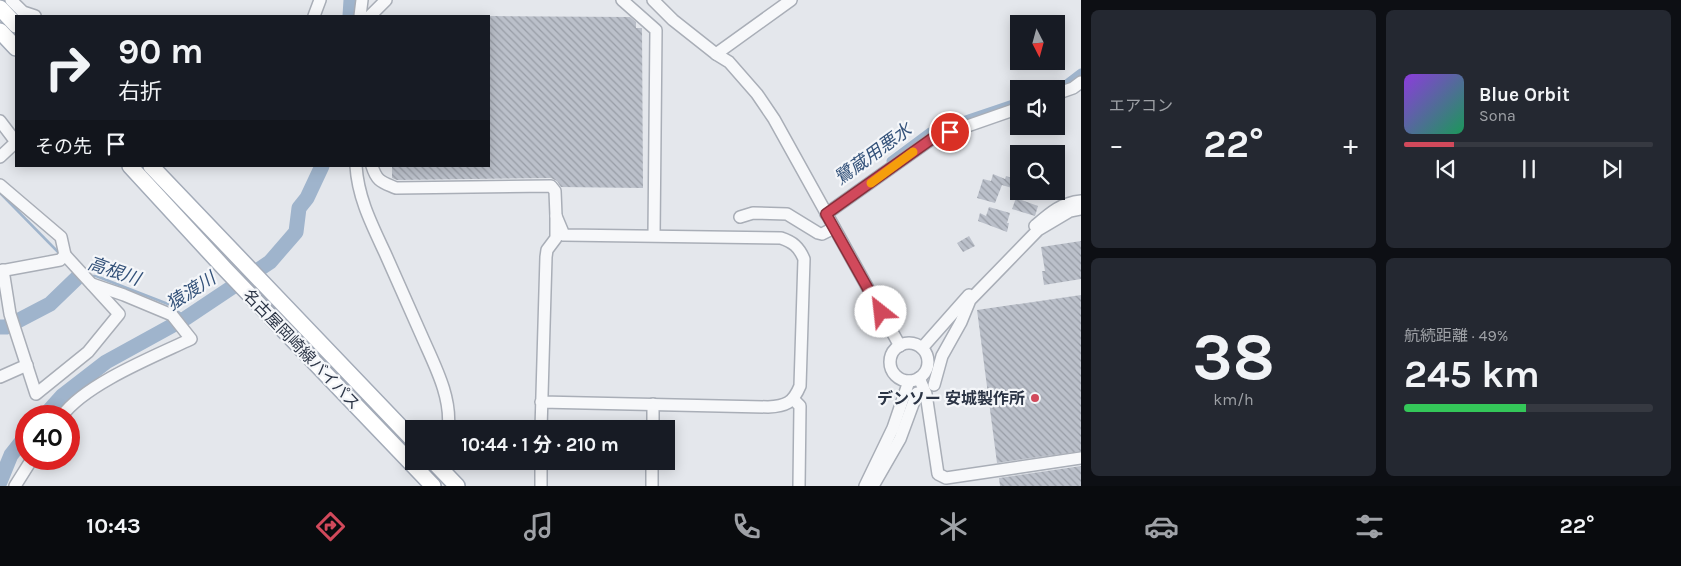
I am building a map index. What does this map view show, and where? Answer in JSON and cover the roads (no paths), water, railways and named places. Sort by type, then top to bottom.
[{"type":"main road","points":[[0,8],[15,24]]},
{"type":"main road","points":[[0,31],[15,47]]},
{"type":"main road","name":"名古屋岡崎線バイパス","points":[[131,167],[429,484]]},
{"type":"main road","name":"名古屋岡崎線バイパス","points":[[152,167],[405,432]]},
{"type":"main road","points":[[442,470],[457,486]]},
{"type":"street","points":[[11,0],[23,12],[32,15]]},
{"type":"street","points":[[314,15],[320,0]]},
{"type":"street","points":[[360,15],[362,0]]},
{"type":"street","points":[[371,15],[386,0]]},
{"type":"street","points":[[622,0],[656,30],[654,235]]},
{"type":"street","points":[[653,0],[673,20],[729,62],[757,94],[774,119],[900,346]]},
{"type":"street","points":[[716,54],[791,0]]},
{"type":"street","points":[[1065,91],[1081,82]]},
{"type":"street","points":[[826,214],[933,138],[1010,111]]},
{"type":"street","points":[[0,121],[15,141]]},
{"type":"street","points":[[0,157],[15,143]]},
{"type":"street","points":[[356,167],[357,182],[366,211],[430,353],[444,389],[449,411],[448,420]]},
{"type":"street","points":[[372,167],[376,178],[396,188],[551,186],[555,191],[556,238],[547,250],[546,257],[541,420]]},
{"type":"street","points":[[0,185],[61,237],[65,255],[119,314],[88,352],[36,394],[10,314],[1,270],[60,260],[65,255]]},
{"type":"street","points":[[922,348],[965,298],[1038,223],[1056,208],[1067,203],[1081,201]]},
{"type":"street","points":[[934,385],[942,356],[961,322],[970,300],[1038,230],[1070,211],[1081,209]]},
{"type":"street","points":[[740,217],[753,213],[787,214],[818,233],[822,234],[834,228]]},
{"type":"street","points":[[541,402],[779,406],[788,404],[800,386],[804,259],[796,246],[790,241],[781,238],[564,235],[556,216]]},
{"type":"street","points":[[73,405],[89,392],[124,371],[191,338],[172,315],[91,283]]},
{"type":"street","points":[[865,486],[889,434],[909,379],[925,372],[928,364],[927,355],[922,348],[911,343],[900,346],[893,352],[890,362],[892,371],[909,379],[926,394],[938,474],[946,478],[1081,458]]},
{"type":"street","points":[[0,377],[27,365]]},
{"type":"street","points":[[873,486],[900,439],[917,393]]},
{"type":"street","points":[[793,399],[800,406],[798,486]]},
{"type":"street","points":[[653,404],[653,420]]},
{"type":"street","points":[[15,486],[25,470]]},
{"type":"street","points":[[541,470],[541,486]]},
{"type":"street","points":[[652,470],[652,486]]},
{"type":"waterway","name":"猿渡川","points":[[350,15],[351,0]]},
{"type":"waterway","name":"鷺蔵用悪水","points":[[1065,85],[1081,73]]},
{"type":"waterway","name":"鷺蔵用悪水","points":[[891,161],[930,132],[1010,105]]},
{"type":"waterway","name":"猿渡川","points":[[54,405],[62,396],[106,362],[186,318],[270,262],[296,232],[299,208],[307,198],[322,167]]},
{"type":"waterway","name":"高根川","points":[[0,193],[60,254]]},
{"type":"waterway","points":[[0,327],[6,327],[50,304],[80,275]]},
{"type":"waterway","name":"高根川","points":[[91,276],[96,276],[168,304],[186,318]]},
{"type":"waterway","name":"猿渡川","points":[[0,482],[15,450]]},
{"type":"place","name":"デンソー 安城製作所","points":[[1035,398]]}]
